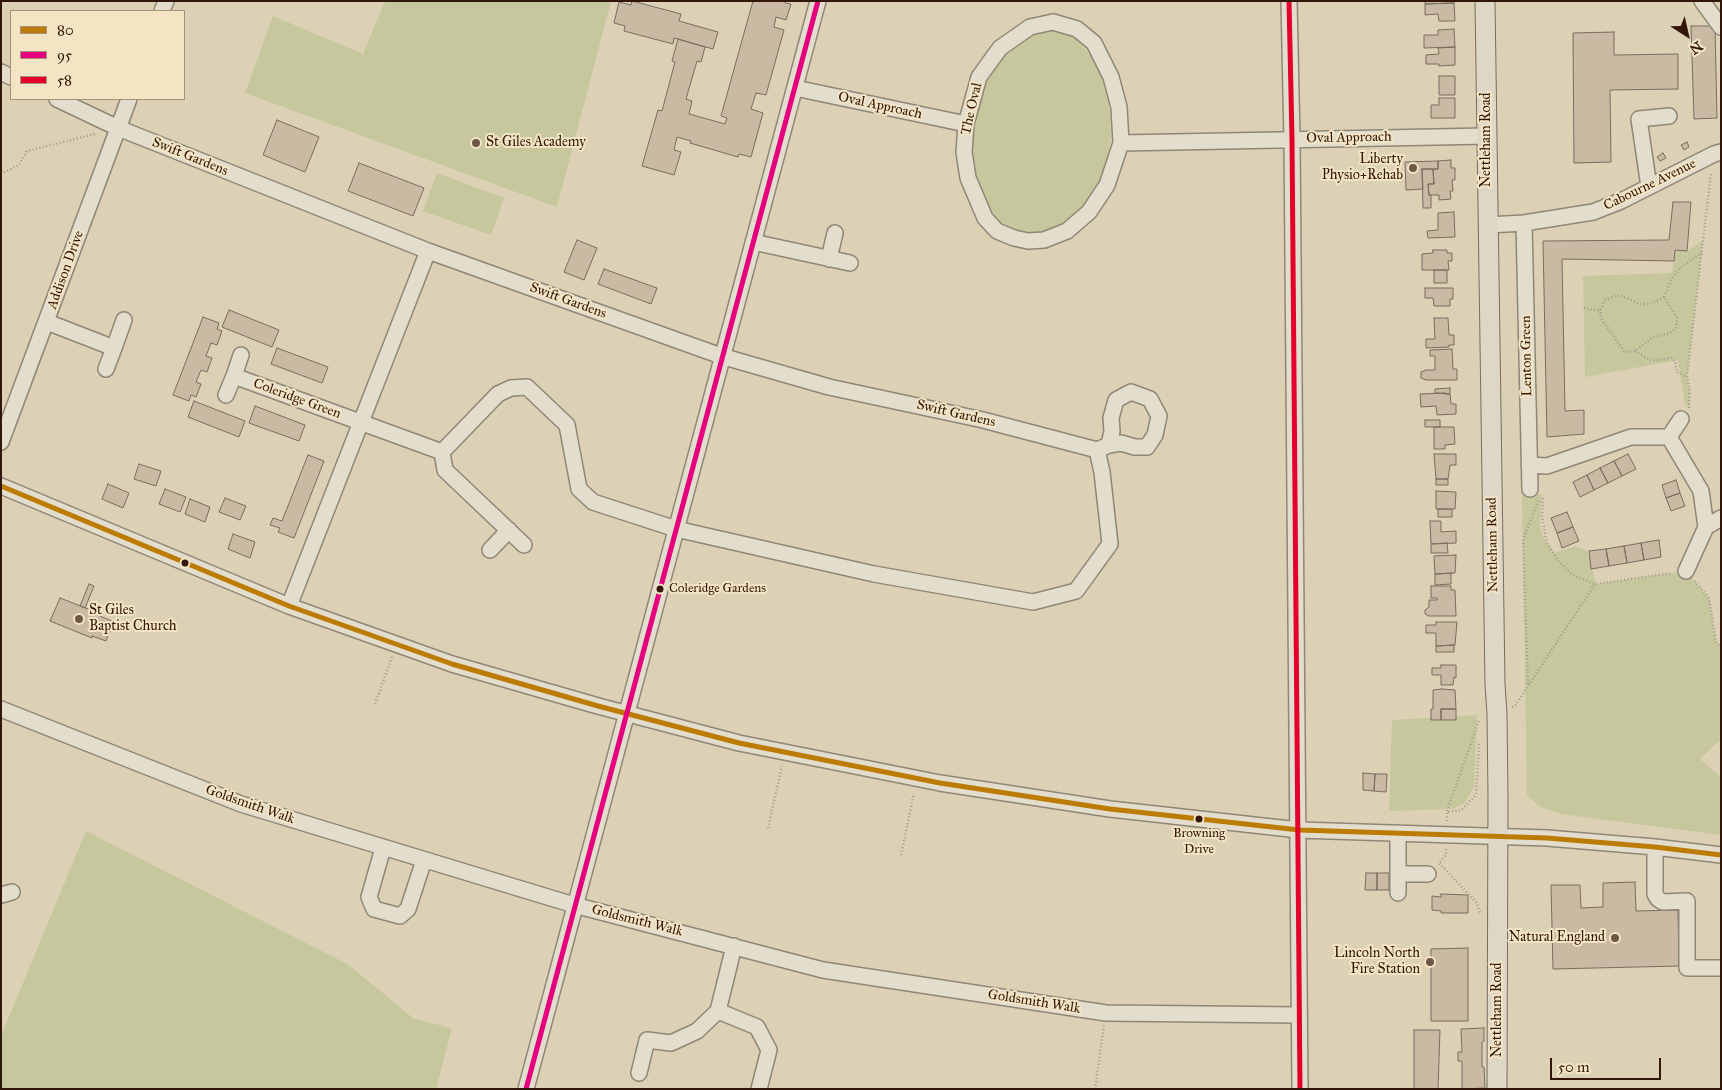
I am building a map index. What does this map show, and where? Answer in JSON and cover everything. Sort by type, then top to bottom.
[{"type":"main road","name":"Nettleham Road","points":[[1485,1],[1495,684],[1489,714],[1498,836],[1497,1089]]},
{"type":"street","points":[[526,1089],[818,1]]},
{"type":"street","points":[[1289,1],[1299,830],[1300,1089]]},
{"type":"street","points":[[1702,1],[1721,28]]},
{"type":"street","name":"The Oval","points":[[1053,22],[1077,29],[1094,43],[1111,77],[1119,106],[1121,142],[1107,185],[1090,212],[1067,231],[1044,240],[1028,241],[1014,238],[997,230],[985,218],[968,178],[964,152],[966,124],[979,77],[1000,48],[1030,27],[1053,22]]},
{"type":"street","name":"Oval Approach","points":[[795,88],[966,124]]},
{"type":"street","name":"Swift Gardens","points":[[59,100],[118,128],[428,251],[722,356],[828,387],[1103,447],[1102,472],[1110,544],[1076,591],[1033,602],[874,574],[676,529]]},
{"type":"street","name":"Addison Drive","points":[[1,442],[129,100]]},
{"type":"street","points":[[1649,187],[1639,119],[1670,116]]},
{"type":"street","name":"Oval Approach","points":[[1121,142],[1487,136]]},
{"type":"street","name":"Cabourne Avenue","points":[[1488,225],[1524,223],[1593,212],[1717,153]]},
{"type":"street","name":"Lenton Green","points":[[1524,223],[1529,464],[1535,493]]},
{"type":"street","points":[[829,259],[835,233]]},
{"type":"street","points":[[753,242],[850,264]]},
{"type":"street","points":[[289,606],[428,251]]},
{"type":"street","points":[[106,369],[124,320]]},
{"type":"street","points":[[47,322],[114,348]]},
{"type":"street","points":[[226,395],[241,355]]},
{"type":"street","name":"Coleridge Green","points":[[234,376],[442,452]]},
{"type":"street","points":[[524,545],[445,470],[442,452],[498,394],[511,388],[527,387],[567,425],[579,489],[593,502],[676,529]]},
{"type":"street","points":[[1669,437],[1681,419]]},
{"type":"street","points":[[1529,464],[1547,466],[1631,437],[1669,437]]},
{"type":"street","points":[[1669,437],[1701,491],[1706,527],[1686,570]]},
{"type":"street","points":[[1,486],[289,606],[452,664],[627,714],[739,743],[917,778],[1110,809],[1299,830],[1547,838],[1655,847],[1721,855]]},
{"type":"street","points":[[1706,527],[1721,518]]},
{"type":"street","points":[[490,550],[508,530]]},
{"type":"street","name":"Goldsmith Walk","points":[[1,709],[241,804],[574,905],[823,970],[1106,1013],[1299,1015]]},
{"type":"street","points":[[1398,833],[1398,893]]},
{"type":"street","points":[[1655,847],[1655,894],[1663,902],[1687,901],[1686,968],[1721,968]]},
{"type":"street","points":[[384,848],[369,897],[374,909],[400,916],[408,909],[424,860]]},
{"type":"street","points":[[1398,874],[1428,874]]},
{"type":"street","points":[[639,1073],[647,1040],[671,1043],[697,1031],[718,1011],[734,946]]},
{"type":"street","points":[[718,1011],[757,1027],[769,1050],[759,1089]]},
{"type":"path","points":[[1,174],[18,165],[27,151],[118,128]]},
{"type":"path","points":[[1681,419],[1689,407],[1690,392],[1686,377],[1717,153]]},
{"type":"path","points":[[1664,297],[1677,318],[1676,328],[1670,334],[1654,337],[1635,351],[1625,352],[1602,320],[1600,311],[1605,300],[1617,295],[1628,298],[1638,304],[1650,304],[1664,297],[1672,278],[1682,266],[1702,253]]},
{"type":"path","points":[[1584,308],[1600,311]]},
{"type":"path","points":[[1635,351],[1652,361],[1671,358],[1675,361],[1677,372],[1686,377]]},
{"type":"path","points":[[1547,466],[1542,518],[1547,543],[1559,562],[1573,575],[1596,584],[1686,570],[1709,598],[1716,642],[1721,646]]},
{"type":"path","points":[[1528,685],[1524,539],[1535,493]]},
{"type":"path","points":[[1480,732],[1489,714],[1515,706],[1596,584]]},
{"type":"path","points":[[375,704],[397,644]]},
{"type":"path","points":[[1481,916],[1477,903],[1440,863],[1446,855],[1447,812],[1489,714]]},
{"type":"path","points":[[1447,812],[1460,810],[1476,795],[1479,741]]},
{"type":"path","points":[[768,828],[785,752]]},
{"type":"path","points":[[901,855],[917,778]]},
{"type":"path","points":[[1095,1089],[1106,1013]]},
{"type":"green space","name":"St Giles Academy","points":[[385,1],[611,1],[557,207],[245,93],[273,16],[363,54]]},
{"type":"green space","points":[[1037,31],[1062,31],[1076,38],[1091,56],[1104,81],[1109,102],[1111,137],[1108,160],[1100,184],[1085,207],[1065,226],[1043,232],[1020,232],[1000,222],[985,201],[975,175],[972,149],[977,114],[987,82],[1006,52]]},
{"type":"green space","points":[[437,173],[504,198],[491,235],[423,211]]},
{"type":"green space","points":[[1703,240],[1687,377],[1690,391],[1689,407],[1685,406],[1678,360],[1585,377],[1583,276],[1672,273],[1675,250],[1687,251]]},
{"type":"green space","points":[[1542,494],[1540,524],[1542,535],[1554,553],[1575,546],[1587,551],[1596,584],[1686,571],[1709,598],[1716,642],[1721,647],[1721,739],[1700,759],[1721,777],[1721,835],[1561,814],[1540,807],[1527,794],[1522,496]]},
{"type":"green space","points":[[1477,715],[1474,787],[1465,802],[1454,809],[1389,811],[1392,720]]},
{"type":"green space","points":[[86,831],[349,965],[414,1019],[452,1028],[436,1089],[1,1089],[1,1036]]},
{"type":"building","points":[[632,1],[681,14],[679,21],[718,32],[713,49],[674,38],[673,44],[624,31],[625,26],[614,23],[619,2],[631,5]]},
{"type":"building","points":[[753,1],[785,1],[785,3],[791,4],[786,20],[776,17],[774,27],[784,30],[766,95],[756,93],[751,109],[763,113],[751,157],[739,154],[738,157],[690,143],[691,141],[677,137],[674,150],[681,152],[674,175],[642,166],[658,110],[662,111],[675,62],[672,61],[678,39],[705,47],[701,62],[697,61],[686,99],[692,101],[689,114],[725,124],[727,118],[721,116]]},
{"type":"building","points":[[1425,1],[1454,1],[1454,3],[1425,4]]},
{"type":"building","points":[[1454,3],[1455,21],[1439,21],[1438,14],[1425,15],[1425,4]]},
{"type":"building","points":[[1691,26],[1715,26],[1717,118],[1694,119]]},
{"type":"building","points":[[1454,29],[1455,47],[1424,48],[1424,35],[1438,35],[1438,30]]},
{"type":"building","points":[[1614,32],[1614,55],[1678,54],[1678,89],[1610,90],[1611,162],[1574,163],[1573,33]]},
{"type":"building","points":[[1455,47],[1455,65],[1439,66],[1439,64],[1426,64],[1426,55],[1439,54],[1438,48]]},
{"type":"building","points":[[1439,76],[1455,76],[1455,95],[1439,95]]},
{"type":"building","points":[[1439,98],[1455,98],[1455,118],[1431,118],[1431,105],[1439,105]]},
{"type":"building","points":[[277,120],[319,137],[305,172],[263,155]]},
{"type":"building","points":[[1687,142],[1689,147],[1684,150],[1681,145]]},
{"type":"building","points":[[1663,153],[1666,158],[1660,161],[1657,157]]},
{"type":"building","points":[[1451,160],[1451,168],[1455,168],[1455,180],[1452,180],[1453,191],[1450,191],[1451,199],[1439,200],[1439,195],[1429,195],[1428,184],[1434,184],[1433,169],[1438,169],[1438,161]]},
{"type":"building","points":[[1438,161],[1438,169],[1422,169],[1423,189],[1406,190],[1405,162]]},
{"type":"building","points":[[359,163],[424,188],[413,216],[348,191]]},
{"type":"building","points":[[1422,169],[1433,169],[1434,184],[1428,184],[1429,195],[1431,195],[1431,208],[1423,208]]},
{"type":"building","points":[[1673,202],[1691,202],[1687,251],[1675,250],[1674,261],[1562,259],[1565,411],[1584,410],[1584,434],[1547,437],[1543,241],[1669,240]]},
{"type":"building","points":[[1454,212],[1455,237],[1428,238],[1427,231],[1438,230],[1438,213]]},
{"type":"building","points":[[577,240],[597,248],[584,280],[564,272]]},
{"type":"building","points":[[1433,250],[1447,250],[1447,253],[1452,253],[1452,261],[1448,261],[1449,270],[1422,270],[1422,254],[1433,253]]},
{"type":"building","points":[[604,269],[657,288],[651,304],[598,284]]},
{"type":"building","points":[[1434,270],[1447,270],[1447,283],[1434,283]]},
{"type":"building","points":[[1425,288],[1453,288],[1453,299],[1450,299],[1450,306],[1434,306],[1433,298],[1425,298]]},
{"type":"building","points":[[229,310],[279,330],[272,347],[222,327]]},
{"type":"building","points":[[203,317],[219,323],[217,329],[222,331],[217,345],[211,343],[206,356],[212,358],[207,372],[201,370],[196,382],[201,384],[196,397],[191,395],[189,401],[173,395]]},
{"type":"building","points":[[1434,318],[1448,318],[1449,335],[1454,335],[1454,345],[1426,348],[1426,339],[1435,339]]},
{"type":"building","points":[[277,348],[328,367],[322,383],[271,364]]},
{"type":"building","points":[[1452,349],[1453,369],[1457,369],[1457,380],[1426,380],[1421,378],[1421,372],[1435,370],[1435,356],[1430,356],[1430,350]]},
{"type":"building","points":[[1450,388],[1450,394],[1435,393],[1435,389]]},
{"type":"building","points":[[1420,394],[1450,394],[1451,404],[1456,404],[1456,414],[1437,415],[1436,406],[1421,407]]},
{"type":"building","points":[[194,401],[245,421],[239,437],[188,417]]},
{"type":"building","points":[[255,406],[305,425],[299,441],[249,423]]},
{"type":"building","points":[[1425,420],[1440,420],[1440,427],[1425,427]]},
{"type":"building","points":[[1434,427],[1454,427],[1455,444],[1445,445],[1445,449],[1434,449]]},
{"type":"building","points":[[1434,454],[1456,454],[1456,465],[1450,465],[1448,479],[1436,479]]},
{"type":"building","points":[[1628,454],[1636,469],[1622,476],[1614,461]]},
{"type":"building","points":[[308,455],[324,461],[294,538],[278,532],[280,528],[270,525],[273,518],[282,521]]},
{"type":"building","points":[[1614,461],[1622,476],[1608,483],[1600,468]]},
{"type":"building","points":[[139,464],[161,471],[156,486],[134,479]]},
{"type":"building","points":[[1600,468],[1608,483],[1594,490],[1587,475]]},
{"type":"building","points":[[1587,475],[1594,490],[1580,497],[1573,482]]},
{"type":"building","points":[[1436,479],[1448,479],[1448,485],[1436,485]]},
{"type":"building","points":[[1676,480],[1680,493],[1666,498],[1662,485]]},
{"type":"building","points":[[108,484],[129,493],[123,508],[102,499]]},
{"type":"building","points":[[165,489],[186,497],[180,512],[159,504]]},
{"type":"building","points":[[1436,491],[1456,492],[1455,509],[1436,509]]},
{"type":"building","points":[[1680,493],[1685,506],[1671,511],[1666,498]]},
{"type":"building","points":[[225,498],[246,506],[240,520],[219,512]]},
{"type":"building","points":[[190,499],[210,507],[205,522],[185,514]]},
{"type":"building","points":[[1438,509],[1452,509],[1452,517],[1438,517]]},
{"type":"building","points":[[1567,512],[1573,527],[1557,533],[1551,518]]},
{"type":"building","points":[[1430,521],[1441,521],[1441,532],[1456,531],[1456,543],[1431,544]]},
{"type":"building","points":[[1573,527],[1579,541],[1562,548],[1557,533]]},
{"type":"building","points":[[233,534],[255,542],[250,558],[228,549]]},
{"type":"building","points":[[1659,540],[1661,557],[1644,560],[1641,543]]},
{"type":"building","points":[[1447,543],[1448,553],[1431,553],[1431,544]]},
{"type":"building","points":[[1641,543],[1644,560],[1627,563],[1624,546]]},
{"type":"building","points":[[1624,546],[1627,563],[1609,566],[1606,549]]},
{"type":"building","points":[[1606,549],[1609,566],[1591,569],[1589,551]]},
{"type":"building","points":[[1456,555],[1455,573],[1435,574],[1434,556]]},
{"type":"building","points":[[1451,573],[1451,584],[1435,585],[1435,574]]},
{"type":"building","points":[[89,584],[94,586],[85,608],[80,606]]},
{"type":"building","points":[[1431,586],[1451,586],[1451,590],[1455,590],[1456,616],[1429,616],[1425,614],[1425,610],[1429,607],[1429,600],[1437,600],[1437,598],[1431,598]]},
{"type":"building","name":"St Giles Baptist Church","points":[[60,598],[101,614],[100,616],[114,622],[106,641],[92,636],[92,638],[50,621]]},
{"type":"building","points":[[1436,622],[1457,622],[1455,645],[1436,646],[1436,633],[1426,633],[1426,625],[1436,625]]},
{"type":"building","points":[[1454,645],[1454,652],[1436,652],[1436,646]]},
{"type":"building","points":[[1441,665],[1456,665],[1456,678],[1454,677],[1453,685],[1441,685],[1441,675],[1432,675],[1432,668],[1441,668]]},
{"type":"building","points":[[1433,690],[1455,690],[1456,709],[1441,709],[1441,720],[1431,720]]},
{"type":"building","points":[[1441,709],[1456,709],[1456,720],[1441,720]]},
{"type":"building","points":[[1363,773],[1375,774],[1374,791],[1363,790]]},
{"type":"building","points":[[1375,774],[1387,774],[1386,792],[1374,791]]},
{"type":"building","points":[[1366,873],[1377,873],[1377,890],[1365,890]]},
{"type":"building","points":[[1377,873],[1389,873],[1389,890],[1377,890]]},
{"type":"building","name":"Natural England","points":[[1635,882],[1636,911],[1678,910],[1679,966],[1553,969],[1551,885],[1580,885],[1581,908],[1603,907],[1603,883]]},
{"type":"building","points":[[1441,894],[1468,895],[1468,913],[1441,913],[1441,911],[1432,910],[1432,896],[1441,897]]},
{"type":"building","points":[[1468,948],[1468,1021],[1431,1021],[1431,949]]},
{"type":"building","points":[[1484,1028],[1482,1067],[1484,1067],[1485,1088],[1462,1089],[1462,1061],[1458,1061],[1458,1052],[1462,1052],[1461,1029]]},
{"type":"building","points":[[1414,1030],[1440,1030],[1438,1089],[1414,1089]]},
{"type":"transit line","name":"95","points":[[526,1089],[818,1]]},
{"type":"transit line","name":"58","points":[[1289,1],[1292,139],[1300,1089]]},
{"type":"transit line","name":"80","points":[[1,486],[289,606],[452,664],[598,706],[739,743],[940,783],[1110,809],[1299,830],[1547,838],[1655,847],[1721,855]]},
{"type":"place","name":"St Giles Academy","points":[[476,143]]},
{"type":"place","name":"Liberty Physio+Rehab","points":[[1413,168]]},
{"type":"place","name":"Coleridge Gardens","points":[[660,589]]},
{"type":"place","name":"St Giles Baptist Church","points":[[79,619]]},
{"type":"place","name":"Browning Drive","points":[[1199,819]]},
{"type":"place","name":"Natural England","points":[[1615,938]]},
{"type":"place","name":"Lincoln North Fire Station","points":[[1430,962]]}]
